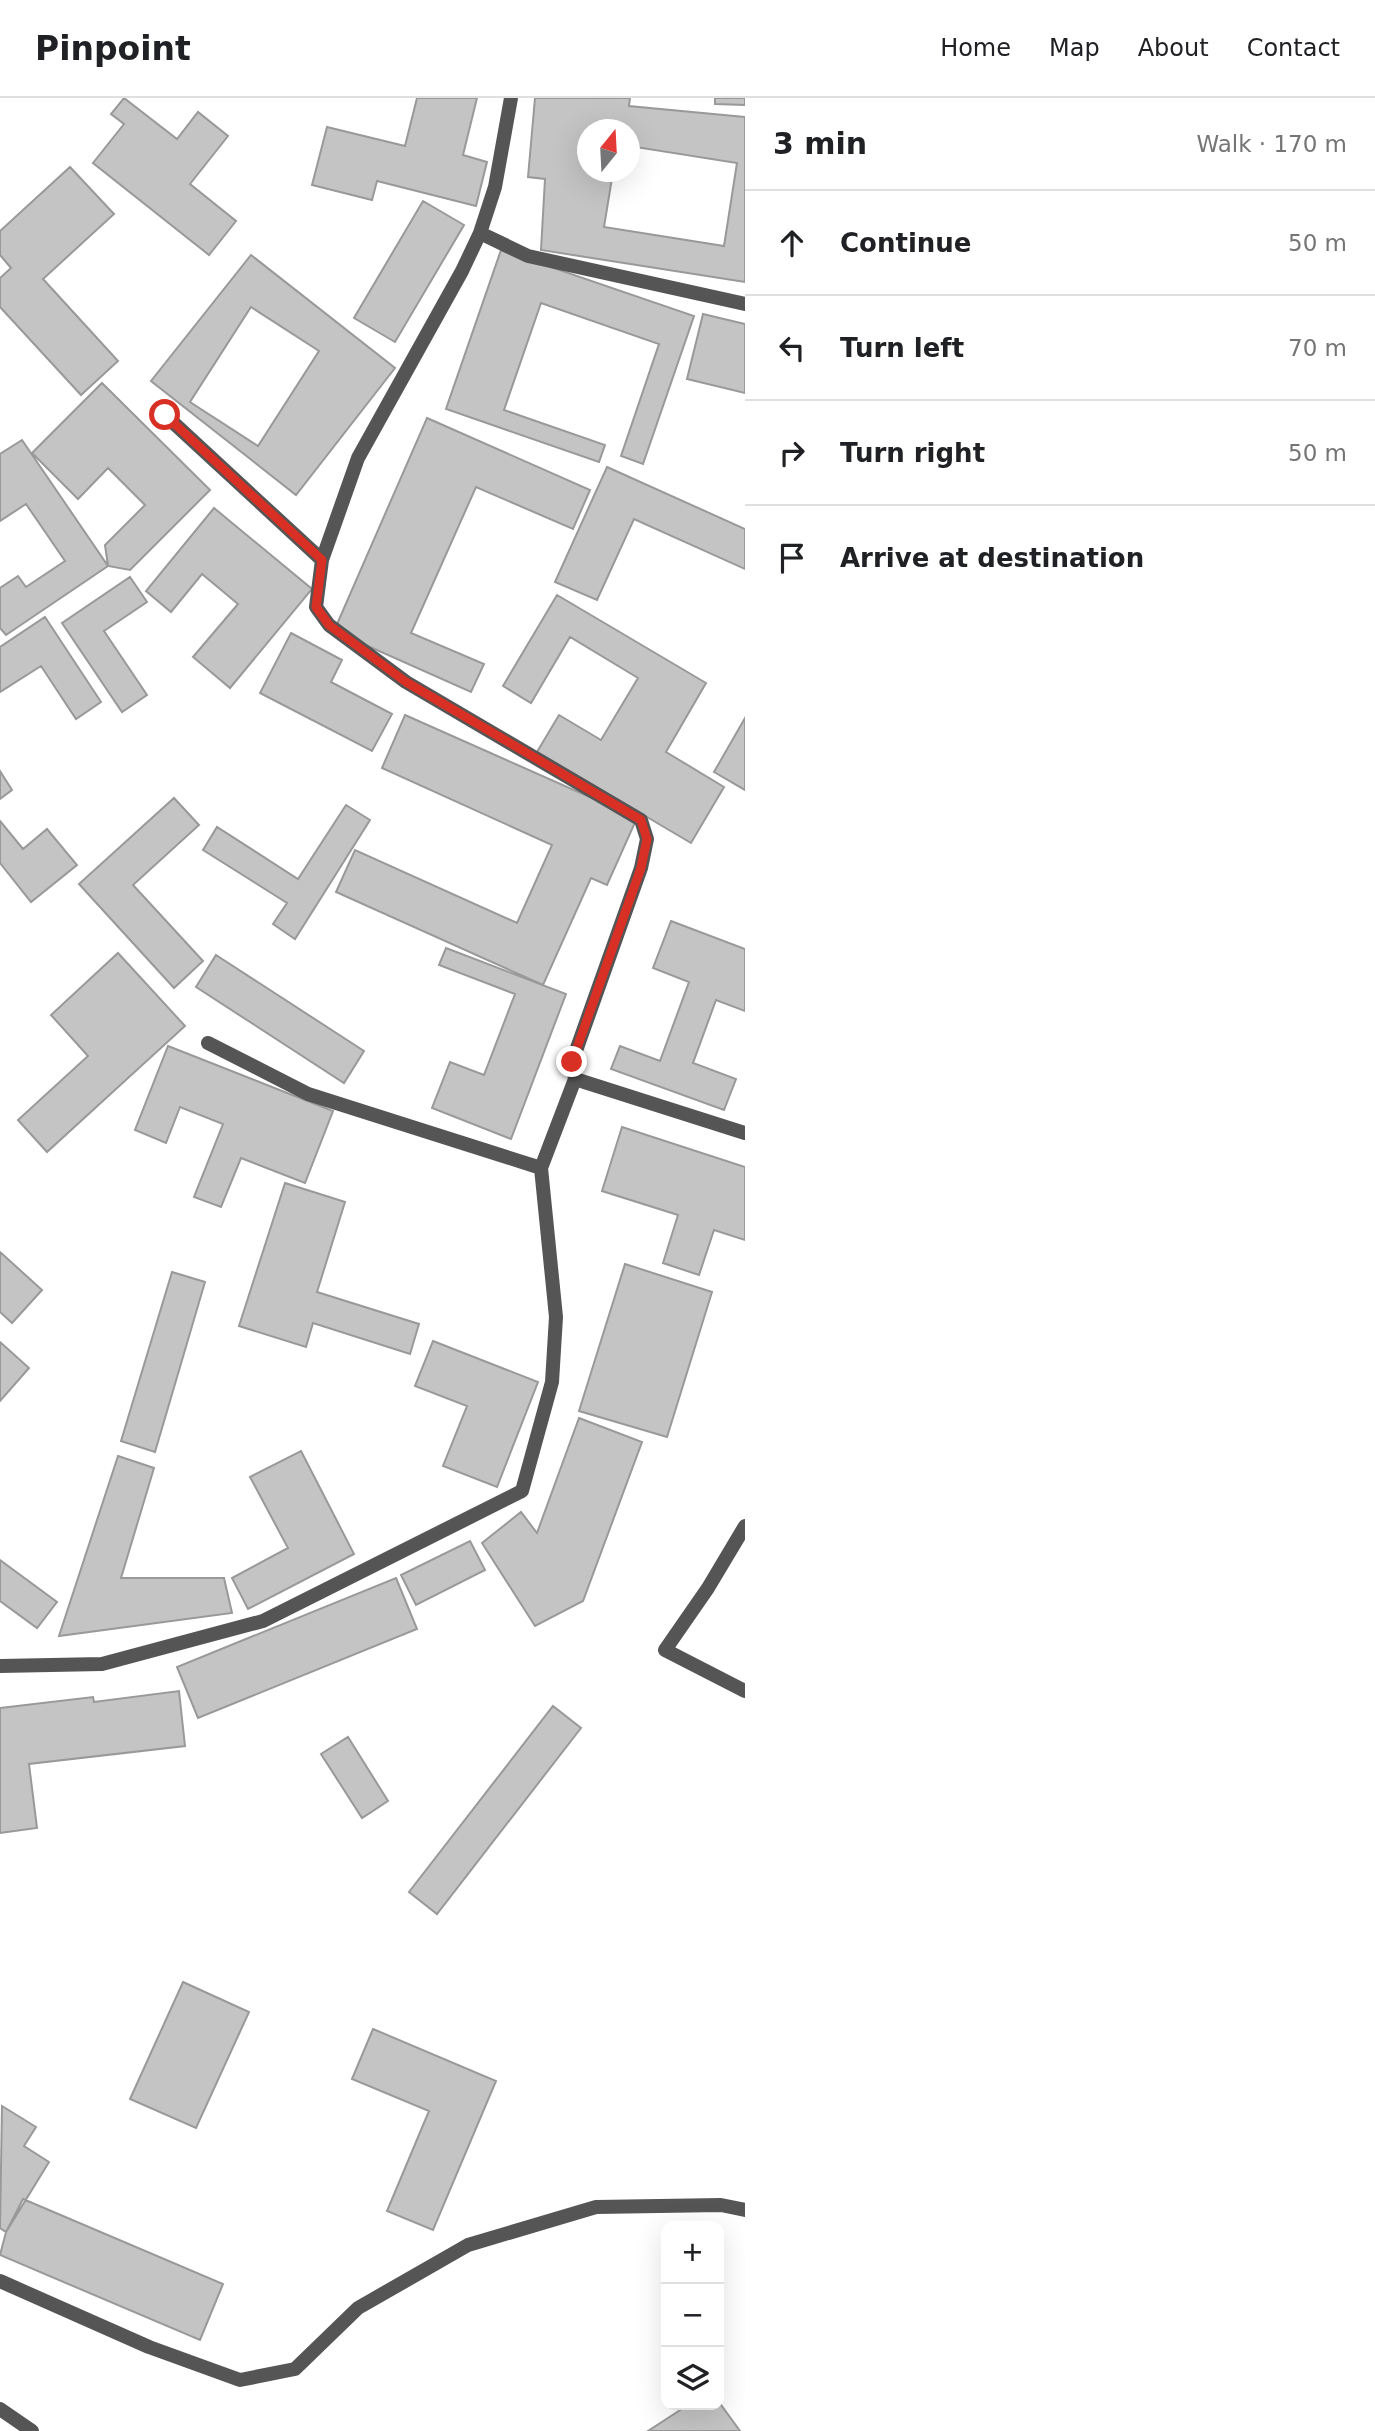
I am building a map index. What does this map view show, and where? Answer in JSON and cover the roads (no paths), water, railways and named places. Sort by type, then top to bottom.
[{"type":"street","points":[[0,1666],[102,1664],[263,1621],[522,1491],[552,1382],[556,1317],[541,1168],[575,1079],[572,1062],[641,868],[647,839],[641,820],[406,682],[329,625],[316,607],[322,560],[358,458],[462,271],[480,233],[495,187],[512,98]]},
{"type":"street","points":[[480,233],[528,256],[745,304]]},
{"type":"street","points":[[165,415],[322,560]]},
{"type":"street","points":[[208,1042],[308,1094],[541,1168]]},
{"type":"street","points":[[575,1079],[745,1133]]},
{"type":"street","points":[[745,1526],[708,1588],[665,1650],[745,1690]]},
{"type":"street","points":[[0,2281],[149,2347],[240,2380],[295,2369],[358,2308],[468,2245],[596,2207],[721,2206],[745,2210]]},
{"type":"street","points":[[0,2409],[32,2431]]}]
